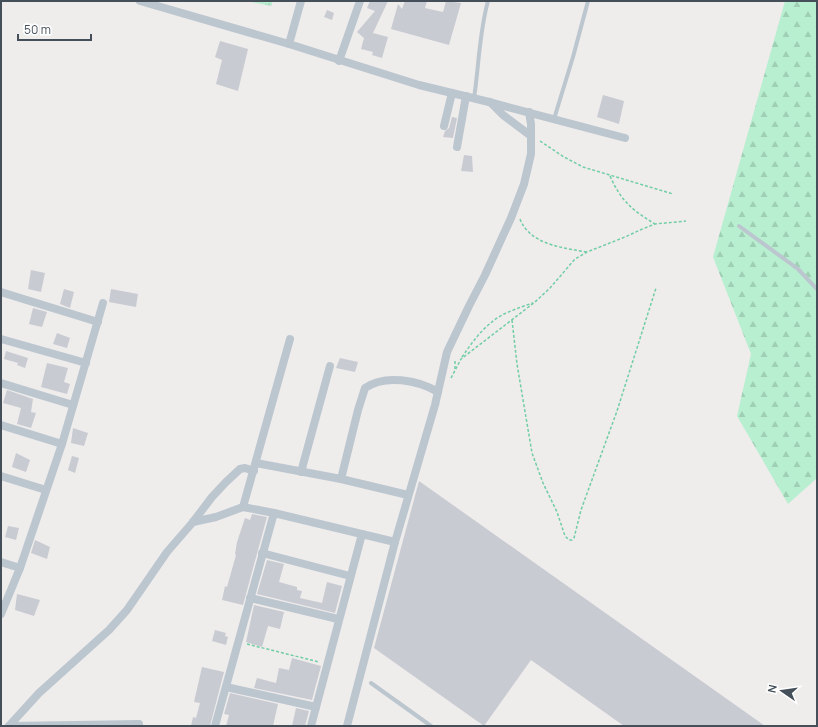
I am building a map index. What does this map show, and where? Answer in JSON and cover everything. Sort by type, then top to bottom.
[{"type":"street","points":[[140,1],[289,44],[419,85],[554,118],[626,138]]},
{"type":"street","points":[[289,44],[301,1]]},
{"type":"street","points":[[339,61],[360,1]]},
{"type":"street","points":[[444,126],[452,93]]},
{"type":"street","points":[[457,147],[470,98]]},
{"type":"street","points":[[490,102],[503,115],[531,136]]},
{"type":"street","points":[[348,726],[395,542],[438,392],[444,364],[453,338],[485,276],[516,204],[529,169],[531,136],[529,112]]},
{"type":"street","points":[[1,292],[98,322]]},
{"type":"street","points":[[2,610],[20,568],[62,444],[103,303]]},
{"type":"street","points":[[1,339],[86,363]]},
{"type":"street","points":[[243,507],[290,339]]},
{"type":"street","points":[[301,472],[330,366]]},
{"type":"street","points":[[341,479],[365,388],[385,380],[401,380],[426,386],[438,392]]},
{"type":"street","points":[[1,383],[73,405]]},
{"type":"street","points":[[1,425],[62,444]]},
{"type":"street","points":[[9,726],[39,693],[109,630],[127,610],[167,552],[212,497],[237,470],[255,467],[301,472],[341,479],[408,495]]},
{"type":"street","points":[[1,476],[46,490]]},
{"type":"street","points":[[193,522],[216,517],[243,507],[395,542]]},
{"type":"street","points":[[215,726],[274,513]]},
{"type":"street","points":[[311,726],[328,664],[338,619],[362,534]]},
{"type":"street","points":[[262,553],[350,576]]},
{"type":"street","points":[[1,562],[20,568]]},
{"type":"street","points":[[250,598],[338,619]]},
{"type":"street","points":[[226,687],[316,707]]},
{"type":"street","points":[[9,726],[139,724]]},
{"type":"lane","points":[[470,98],[478,68],[480,36],[488,1]]},
{"type":"lane","points":[[554,118],[573,57],[588,1]]},
{"type":"lane","points":[[739,226],[798,269],[817,289]]},
{"type":"lane","points":[[371,683],[431,726]]},
{"type":"path","points":[[531,136],[583,167],[673,194]]},
{"type":"path","points":[[610,176],[616,191],[625,201],[638,214],[655,224]]},
{"type":"path","points":[[516,204],[521,222],[527,231],[536,238],[548,244],[587,252]]},
{"type":"path","points":[[461,359],[535,302],[550,288],[575,259],[587,252],[655,224],[686,221]]},
{"type":"path","points":[[512,320],[532,453],[543,483],[557,512],[565,536],[569,540],[572,540],[574,538],[581,510],[619,404],[656,288]]},
{"type":"path","points":[[450,379],[472,342],[491,322],[504,314],[535,302]]},
{"type":"path","points":[[239,642],[328,664]]},
{"type":"green space","points":[[246,1],[273,1],[271,6]]},
{"type":"green space","points":[[785,1],[817,1],[817,478],[788,504],[737,416],[751,354],[713,257]]},
{"type":"building","points":[[370,1],[388,1],[373,33],[388,37],[382,58],[372,55],[373,52],[361,49],[364,38],[357,32],[375,11],[367,8]]},
{"type":"building","points":[[405,1],[427,1],[425,8],[443,12],[446,1],[461,3],[449,45],[391,29],[398,4],[402,9]]},
{"type":"building","points":[[327,10],[334,13],[332,20],[324,17]]},
{"type":"building","points":[[220,41],[248,49],[238,91],[216,84],[222,60],[215,57]]},
{"type":"building","points":[[603,95],[624,101],[619,124],[597,117]]},
{"type":"building","points":[[452,117],[457,118],[453,138],[443,137],[445,131],[449,128]]},
{"type":"building","points":[[464,155],[472,156],[473,172],[461,171]]},
{"type":"building","points":[[31,270],[45,273],[41,292],[28,289]]},
{"type":"building","points":[[64,289],[74,292],[70,308],[60,304]]},
{"type":"building","points":[[111,289],[138,294],[136,307],[109,302]]},
{"type":"building","points":[[33,308],[47,312],[42,327],[29,324]]},
{"type":"building","points":[[57,333],[70,338],[67,348],[53,344]]},
{"type":"building","points":[[6,351],[28,358],[25,368],[17,365],[18,363],[4,359]]},
{"type":"building","points":[[340,358],[358,362],[355,372],[336,368]]},
{"type":"building","points":[[47,363],[68,368],[64,382],[70,384],[67,394],[41,387]]},
{"type":"building","points":[[7,390],[33,399],[31,412],[36,413],[31,428],[17,424],[21,408],[3,403]]},
{"type":"building","points":[[73,428],[88,433],[84,446],[71,443]]},
{"type":"building","points":[[16,453],[30,460],[26,472],[12,467]]},
{"type":"building","points":[[72,456],[79,458],[75,473],[68,470]]},
{"type":"building","points":[[419,481],[765,726],[624,726],[531,660],[484,726],[374,648]]},
{"type":"building","points":[[252,514],[267,517],[243,605],[222,600],[225,586],[227,587],[236,555],[237,542],[245,518],[250,520]]},
{"type":"building","points":[[8,526],[19,528],[16,540],[5,537]]},
{"type":"building","points":[[35,540],[50,547],[47,559],[31,553]]},
{"type":"building","points":[[267,560],[284,564],[279,582],[297,587],[297,590],[302,591],[300,598],[322,603],[327,582],[342,586],[335,613],[257,594]]},
{"type":"building","points":[[17,594],[40,600],[34,616],[15,610]]},
{"type":"building","points":[[254,605],[284,612],[280,629],[268,626],[262,647],[246,642]]},
{"type":"building","points":[[215,630],[226,633],[225,636],[228,637],[226,645],[212,641]]},
{"type":"building","points":[[292,658],[321,666],[312,700],[254,688],[257,678],[276,683],[279,668],[289,670]]},
{"type":"building","points":[[202,667],[224,672],[210,726],[191,726],[193,717],[196,718],[200,703],[194,702]]},
{"type":"building","points":[[230,693],[278,704],[273,726],[226,726],[229,715],[224,714]]},
{"type":"building","points":[[296,708],[309,711],[305,726],[292,726]]}]
